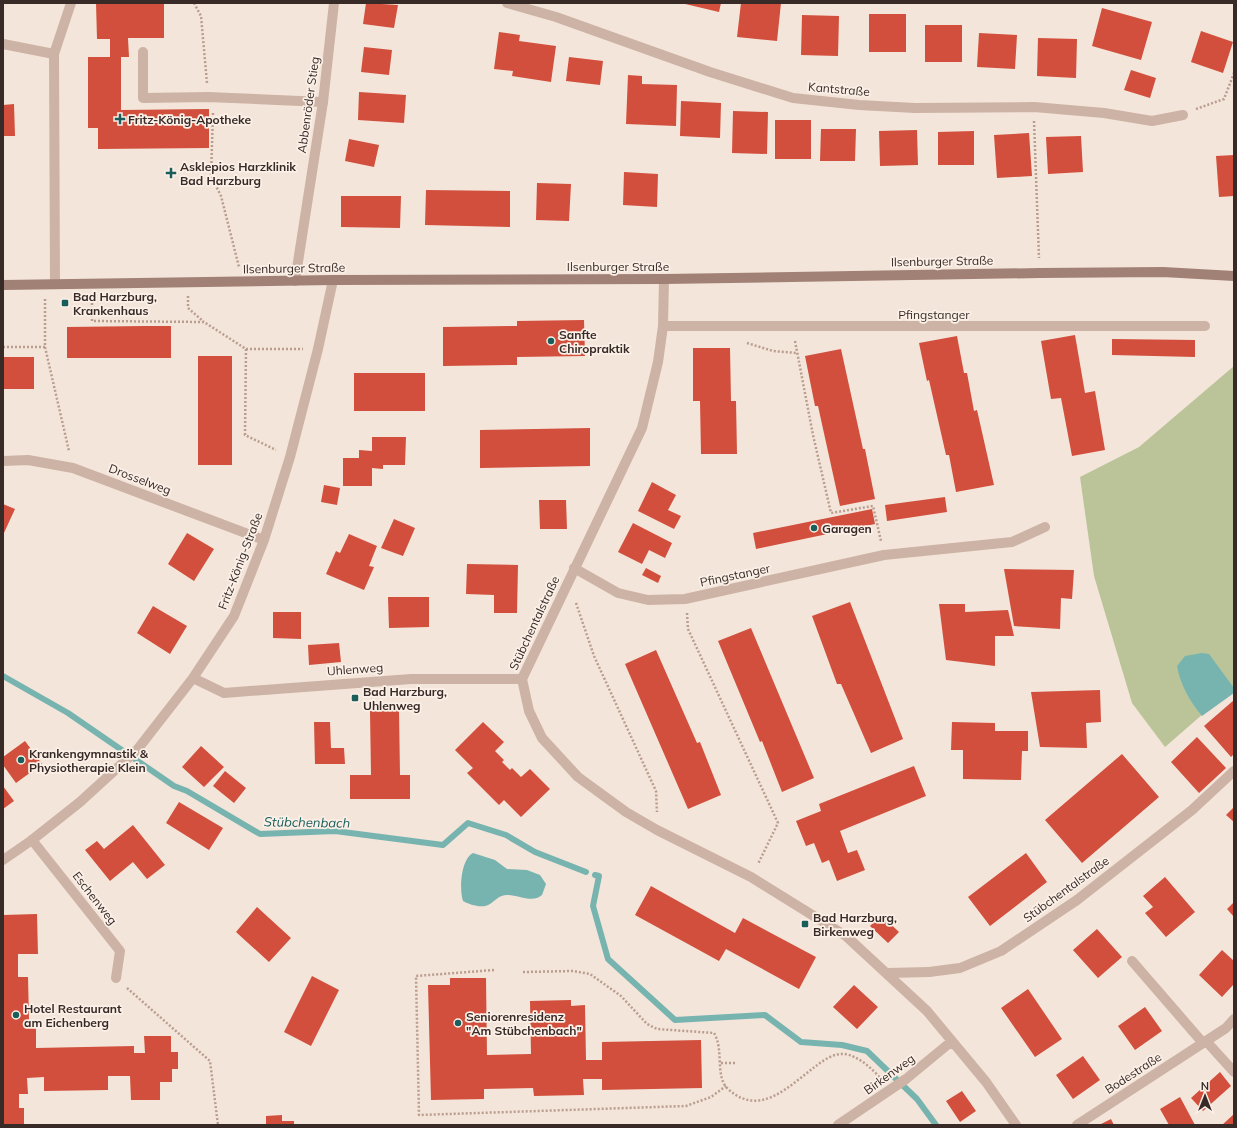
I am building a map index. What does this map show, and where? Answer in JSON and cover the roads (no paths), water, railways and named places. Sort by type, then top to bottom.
[{"type":"main road","name":"Ilsenburger Straße","points":[[3,285],[334,280],[664,279],[1163,272],[1234,276]]},
{"type":"street","points":[[50,284],[54,54],[72,3]]},
{"type":"street","name":"Abbenröder Stieg","points":[[294,281],[324,102],[334,3]]},
{"type":"street","name":"Kantstraße","points":[[508,3],[556,17],[710,72],[793,98],[859,105],[915,108],[1034,107],[1104,113],[1152,120],[1183,115]]},
{"type":"street","points":[[3,44],[54,54]]},
{"type":"street","points":[[143,52],[143,98],[208,98],[324,102]]},
{"type":"street","name":"Stübchentalstraße","points":[[664,279],[663,326],[651,395],[642,428],[522,679],[529,711],[542,738],[578,777],[626,812],[657,830],[751,877],[846,936],[927,1011],[986,1082],[1016,1125]]},
{"type":"street","name":"Fritz-König-Straße","points":[[3,860],[32,840],[80,802],[137,750],[193,678],[234,616],[264,540],[290,457],[334,280]]},
{"type":"street","name":"Pfingstanger","points":[[663,326],[1205,326]]},
{"type":"street","name":"Drosselweg","points":[[3,461],[28,460],[73,468],[264,540]]},
{"type":"street","name":"Pfingstanger","points":[[574,568],[618,593],[648,600],[685,599],[884,555],[1012,542],[1045,526]]},
{"type":"street","name":"Uhlenweg","points":[[193,678],[224,693],[411,679],[522,679]]},
{"type":"street","name":"Stübchentalstraße","points":[[888,974],[929,972],[960,968],[1001,951],[1083,895],[1192,810],[1234,771]]},
{"type":"street","name":"Eschenweg","points":[[32,840],[120,951],[116,978]]},
{"type":"street","points":[[1132,961],[1204,1042],[1234,1072]]},
{"type":"street","name":"Bodestraße","points":[[1077,1125],[1226,1028],[1234,1019]]},
{"type":"street","name":"Birkenweg","points":[[838,1125],[906,1080],[952,1041]]},
{"type":"water","points":[[1202,653],[1209,654],[1234,688],[1234,693],[1202,716],[1193,705],[1186,692],[1180,679],[1177,666],[1185,656]]},
{"type":"water","points":[[473,853],[495,860],[507,869],[527,870],[540,875],[546,884],[542,895],[538,898],[529,899],[506,895],[499,897],[490,904],[484,906],[473,905],[463,901],[461,889],[462,875],[466,861]]},
{"type":"waterway","name":"Stübchenbach","points":[[3,676],[68,713],[174,786],[187,791],[260,834],[335,831],[443,845],[468,823],[506,835],[535,852],[586,872]]},
{"type":"waterway","name":"Stübchenbach","points":[[595,875],[599,876],[593,906],[608,959],[675,1020],[765,1015],[801,1042],[842,1045],[867,1051],[917,1099],[936,1125]]},
{"type":"place","name":"Fritz-König-Apotheke","points":[[120,119]]},
{"type":"place","name":"Asklepios Harzklinik Bad Harzburg","points":[[171,173]]},
{"type":"place","name":"Bad Harzburg, Krankenhaus","points":[[65,303]]},
{"type":"place","name":"Sanfte Chiropraktik","points":[[551,341]]},
{"type":"place","name":"Garagen","points":[[814,528]]},
{"type":"place","name":"Bad Harzburg, Uhlenweg","points":[[355,698]]},
{"type":"place","name":"Krankengymnastik & Physiotherapie Klein","points":[[21,760]]},
{"type":"place","name":"Bad Harzburg, Birkenweg","points":[[805,924]]},
{"type":"place","name":"Hotel Restaurant am Eichenberg","points":[[16,1015]]},
{"type":"place","name":"Seniorenresidenz \"Am Stübchenbach\"","points":[[458,1023]]}]
